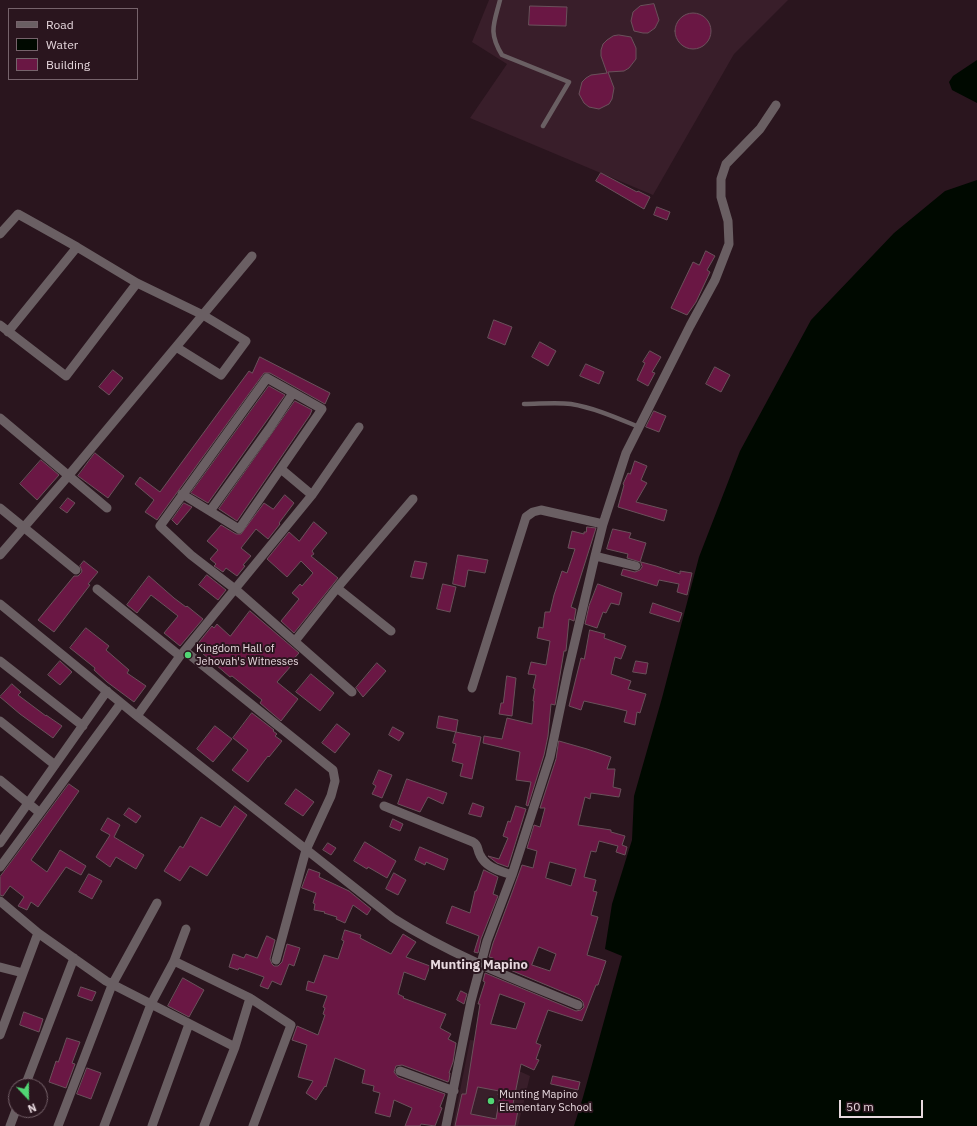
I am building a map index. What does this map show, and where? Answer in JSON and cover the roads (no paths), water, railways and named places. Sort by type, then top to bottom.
[{"type":"street","points":[[446,1126],[471,1001],[487,941],[512,875],[550,757],[568,670],[595,556],[626,453],[715,280],[729,244],[728,221],[721,197],[721,179],[726,164],[760,129],[776,106]]},
{"type":"street","points":[[0,234],[18,214],[137,283],[203,315],[246,341],[222,375],[176,347]]},
{"type":"street","points":[[8,332],[78,248]]},
{"type":"street","points":[[0,555],[69,475],[252,256]]},
{"type":"street","points":[[0,325],[66,376],[137,283]]},
{"type":"street","points":[[182,494],[239,530],[322,409],[267,378],[182,494],[160,526],[191,555],[235,589],[352,692]]},
{"type":"street","points":[[210,511],[293,393]]},
{"type":"street","points":[[0,418],[107,508]]},
{"type":"street","points":[[137,716],[182,653],[312,495],[359,426]]},
{"type":"street","points":[[281,469],[312,495]]},
{"type":"street","points":[[295,641],[337,588],[413,499]]},
{"type":"street","points":[[0,508],[76,570]]},
{"type":"street","points":[[472,688],[526,517],[533,512],[540,510],[604,524]]},
{"type":"street","points":[[595,556],[636,566]]},
{"type":"street","points":[[337,588],[391,631]]},
{"type":"street","points":[[98,589],[333,770],[335,781],[331,796],[306,850],[276,960]]},
{"type":"street","points":[[0,604],[137,716],[393,918],[424,937],[481,966],[578,1005]]},
{"type":"street","points":[[0,661],[83,726]]},
{"type":"street","points":[[1,840],[107,691]]},
{"type":"street","points":[[0,867],[121,703]]},
{"type":"street","points":[[0,721],[55,765]]},
{"type":"street","points":[[0,780],[40,813]]},
{"type":"street","points":[[384,806],[473,842],[478,846],[480,856],[485,862],[493,868],[512,875]]},
{"type":"street","points":[[0,901],[38,933],[112,985],[235,1047]]},
{"type":"street","points":[[58,1126],[112,985],[157,903]]},
{"type":"street","points":[[104,1126],[151,1004],[174,961],[186,929]]},
{"type":"street","points":[[0,1035],[38,933]]},
{"type":"street","points":[[28,1078],[74,958]]},
{"type":"street","points":[[174,961],[250,998],[291,1025],[253,1126]]},
{"type":"street","points":[[0,967],[23,973]]},
{"type":"street","points":[[204,1126],[235,1047],[250,998]]},
{"type":"street","points":[[152,1126],[189,1024]]},
{"type":"street","points":[[400,1071],[454,1090]]},
{"type":"lane","points":[[500,0],[492,28],[502,55],[569,82],[543,126]]},
{"type":"lane","points":[[524,404],[571,404],[598,411],[639,427]]},
{"type":"water","points":[[977,60],[977,103],[952,90],[949,82],[953,76]]},
{"type":"water","points":[[977,180],[977,1126],[574,1126],[622,956],[605,949],[612,904],[632,840],[634,796],[662,698],[699,557],[740,451],[811,320],[894,233],[945,191]]},
{"type":"place","name":"Kingdom Hall of Jehovah's Witnesses","points":[[188,655]]},
{"type":"place","name":"Munting Mapino Elementary School","points":[[491,1101]]},
{"type":"district","name":"Munting Mapino","points":[[479,965]]}]
